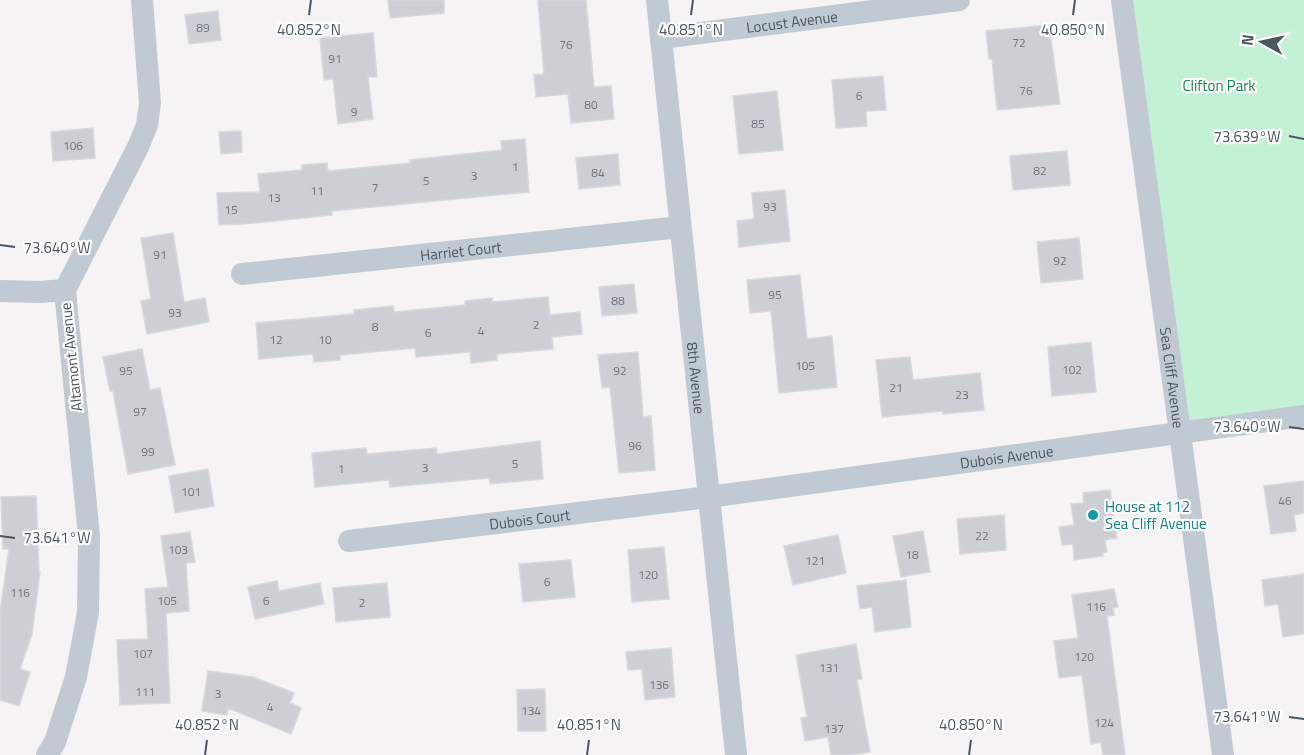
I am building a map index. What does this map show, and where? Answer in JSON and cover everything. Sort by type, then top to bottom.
[{"type":"street","name":"Altamont Avenue","points":[[47,755],[56,742],[76,677],[88,612],[88,536],[65,290],[147,125],[150,104],[142,0]]},
{"type":"street","name":"8th Avenue","points":[[657,0],[736,755]]},
{"type":"street","name":"Locust Avenue","points":[[661,38],[959,0]]},
{"type":"street","name":"Sea Cliff Avenue","points":[[1122,0],[1223,755]]},
{"type":"street","name":"Harriet Court","points":[[242,274],[680,227]]},
{"type":"street","points":[[0,291],[65,290]]},
{"type":"street","name":"Dubois Avenue","points":[[709,497],[1304,416]]},
{"type":"street","name":"Dubois Court","points":[[349,541],[709,497]]},
{"type":"green space","name":"Clifton Park","points":[[1122,0],[1304,0],[1304,416],[1180,432]]},
{"type":"building","points":[[388,0],[444,0],[444,13],[390,18]]},
{"type":"building","points":[[538,0],[586,0],[594,87],[611,86],[614,119],[571,123],[568,94],[536,97],[534,75],[544,74]]},
{"type":"building","points":[[218,11],[221,40],[189,44],[185,15]]},
{"type":"building","points":[[1049,25],[1060,104],[997,110],[992,59],[989,59],[986,31]]},
{"type":"building","points":[[373,33],[377,77],[368,77],[373,119],[338,124],[333,79],[324,80],[320,38]]},
{"type":"building","points":[[883,76],[886,110],[866,111],[867,126],[836,128],[832,80]]},
{"type":"building","points":[[777,91],[783,150],[739,154],[733,96]]},
{"type":"building","points":[[93,128],[95,158],[53,161],[51,132]]},
{"type":"building","points":[[241,131],[242,152],[221,154],[219,132]]},
{"type":"building","points":[[525,139],[529,192],[332,211],[332,215],[219,225],[217,193],[260,192],[258,174],[302,170],[302,165],[327,163],[328,171],[411,163],[410,160],[502,150],[501,141]]},
{"type":"building","points":[[1067,151],[1070,185],[1013,190],[1010,156]]},
{"type":"building","points":[[618,154],[620,185],[579,189],[576,158]]},
{"type":"building","points":[[785,190],[790,241],[739,247],[737,221],[754,219],[752,193]]},
{"type":"building","points":[[173,233],[184,302],[205,298],[209,322],[147,334],[141,301],[151,299],[141,238]]},
{"type":"building","points":[[1079,238],[1083,279],[1041,283],[1037,242]]},
{"type":"building","points":[[800,275],[807,339],[832,336],[837,387],[779,393],[771,311],[750,313],[747,280]]},
{"type":"building","points":[[634,284],[637,313],[602,316],[599,287]]},
{"type":"building","points":[[548,297],[550,315],[580,312],[582,334],[552,337],[553,349],[497,354],[497,360],[471,363],[470,352],[416,357],[415,348],[340,355],[340,360],[314,362],[313,354],[259,359],[256,323],[354,314],[354,310],[393,306],[394,312],[465,305],[465,301],[492,298],[492,302]]},
{"type":"building","points":[[1091,342],[1096,392],[1052,396],[1048,347]]},
{"type":"building","points":[[142,349],[150,390],[160,388],[175,465],[128,474],[113,391],[110,391],[103,357]]},
{"type":"building","points":[[638,352],[643,417],[651,416],[655,470],[619,473],[610,387],[602,388],[598,355]]},
{"type":"building","points":[[910,357],[913,380],[980,373],[984,410],[943,414],[943,411],[882,417],[876,360]]},
{"type":"building","points":[[540,441],[543,479],[490,484],[489,478],[390,487],[389,480],[315,487],[312,453],[366,448],[367,454],[436,448],[437,454]]},
{"type":"building","points":[[208,469],[214,506],[175,513],[169,476]]},
{"type":"building","points":[[1304,481],[1304,513],[1294,515],[1296,531],[1271,534],[1264,486]]},
{"type":"building","name":"House at 112 Sea Cliff Avenue","points":[[1110,490],[1117,538],[1105,540],[1107,552],[1102,553],[1103,556],[1074,560],[1073,544],[1062,545],[1059,527],[1074,525],[1071,504],[1084,503],[1083,493]]},
{"type":"building","points":[[36,496],[40,572],[32,634],[20,669],[30,672],[19,706],[0,700],[0,612],[9,549],[3,549],[1,497]]},
{"type":"building","points":[[1004,515],[1006,550],[960,554],[957,519]]},
{"type":"building","points":[[923,531],[930,572],[901,577],[893,536]]},
{"type":"building","points":[[190,532],[195,562],[186,563],[189,611],[166,613],[170,703],[120,705],[117,640],[148,639],[145,589],[168,587],[161,536]]},
{"type":"building","points":[[838,535],[846,573],[793,585],[784,546]]},
{"type":"building","points":[[664,547],[669,599],[632,602],[628,550]]},
{"type":"building","points":[[571,560],[575,597],[523,602],[519,564]]},
{"type":"building","points":[[1304,574],[1304,634],[1283,637],[1278,604],[1265,606],[1262,580]]},
{"type":"building","points":[[906,580],[911,627],[875,632],[872,607],[860,609],[857,586]]},
{"type":"building","points":[[277,581],[279,591],[320,583],[324,604],[255,619],[248,587]]},
{"type":"building","points":[[387,583],[390,617],[336,622],[333,588]]},
{"type":"building","points":[[1114,589],[1118,607],[1113,608],[1114,615],[1107,616],[1125,755],[1103,755],[1101,742],[1091,744],[1082,675],[1059,678],[1054,641],[1078,638],[1072,595]]},
{"type":"building","points":[[856,644],[862,679],[857,680],[870,752],[831,755],[828,737],[805,741],[801,718],[807,717],[796,655]]},
{"type":"building","points":[[671,648],[675,697],[645,700],[642,669],[628,670],[626,652]]},
{"type":"building","points":[[208,671],[253,677],[294,693],[290,703],[301,708],[291,734],[228,708],[227,715],[202,711]]},
{"type":"building","points":[[545,689],[546,731],[518,731],[517,690]]},
{"type":"place","name":"House at 112 Sea Cliff Avenue","points":[[1093,515]]}]
